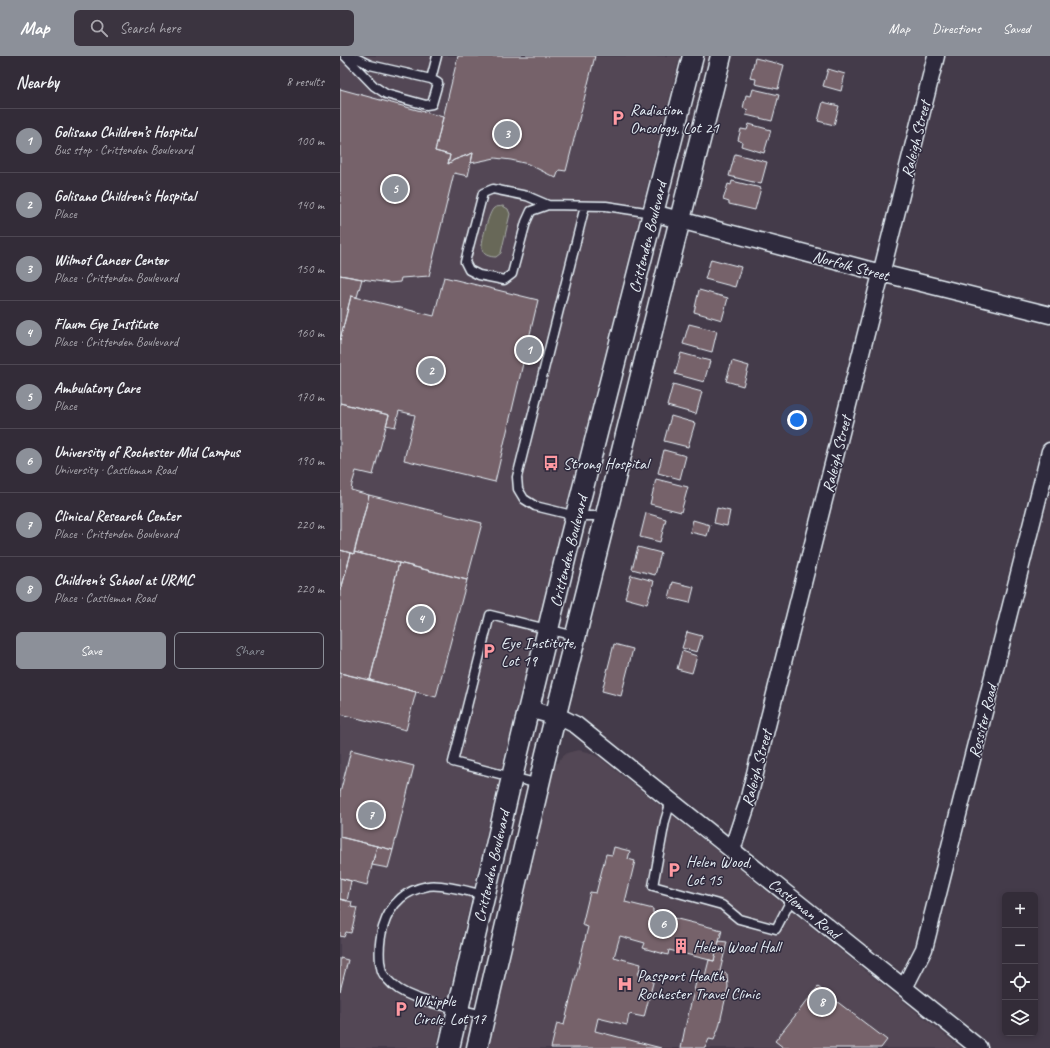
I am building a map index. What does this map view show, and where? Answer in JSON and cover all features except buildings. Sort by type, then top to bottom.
[{"type":"street","name":"Crittenden Boulevard","points":[[448,1048],[548,629],[693,56]]},
{"type":"street","name":"Crittenden Boulevard","points":[[477,1048],[575,636],[721,56]]},
{"type":"street","name":"Raleigh Street","points":[[732,850],[749,798],[936,56]]},
{"type":"street","name":"Norfolk Street","points":[[653,213],[881,273],[1050,315]]},
{"type":"street","name":"Rossiter Road","points":[[904,988],[924,949],[1050,451]]},
{"type":"street","name":"Castleman Road","points":[[529,709],[556,716],[576,725],[979,1048]]},
{"type":"lane","points":[[345,56],[374,86],[386,94],[426,105],[432,104],[438,83],[431,79],[370,65],[352,56]]},
{"type":"lane","points":[[431,79],[437,56]]},
{"type":"lane","points":[[548,205],[532,211],[526,222],[512,274],[504,280],[479,275],[469,270],[465,262],[483,193],[493,189],[527,196],[548,205],[606,206],[653,213]]},
{"type":"lane","points":[[585,206],[517,477],[518,489],[524,499],[535,506],[576,516],[605,516]]},
{"type":"lane","points":[[539,784],[453,762],[490,615],[575,636]]},
{"type":"lane","points":[[671,801],[665,820],[653,886],[722,905],[739,919],[776,929],[792,898]]},
{"type":"lane","points":[[484,894],[430,885],[415,889],[401,898],[390,911],[382,929],[379,950],[382,972],[394,986],[408,995],[485,1015]]},
{"type":"shaded area","points":[[340,56],[680,56],[551,568],[436,1048],[340,1048]]},
{"type":"shaded area","points":[[578,750],[588,752],[600,758],[961,1048],[489,1048],[553,770],[559,760],[567,753]]},
{"type":"green space","points":[[503,206],[508,209],[510,214],[501,253],[496,257],[489,256],[482,250],[486,227],[492,210],[496,207]]},
{"type":"place","name":"Radiation Oncology, Lot 21","points":[[618,118]]},
{"type":"place","name":"Wilmot Cancer Center","points":[[507,134]]},
{"type":"place","name":"Ambulatory Care","points":[[395,189]]},
{"type":"place","name":"Golisano Children’s Hospital","points":[[529,350]]},
{"type":"place","name":"Golisano Children's Hospital","points":[[431,371]]},
{"type":"place","name":"Strong Hospital","points":[[551,463]]},
{"type":"place","name":"Flaum Eye Institute","points":[[421,619]]},
{"type":"place","name":"Eye Institute, Lot 19","points":[[489,651]]},
{"type":"place","name":"Clinical Research Center","points":[[371,815]]},
{"type":"place","name":"Helen Wood, Lot 15","points":[[674,870]]},
{"type":"place","name":"University of Rochester Mid Campus","points":[[663,924]]},
{"type":"place","name":"Helen Wood Hall","points":[[681,946]]},
{"type":"place","name":"Passport Health Rochester Travel Clinic","points":[[625,984]]},
{"type":"place","name":"Children's School at URMC","points":[[822,1002]]},
{"type":"place","name":"Whipple Circle, Lot 17","points":[[401,1009]]}]
